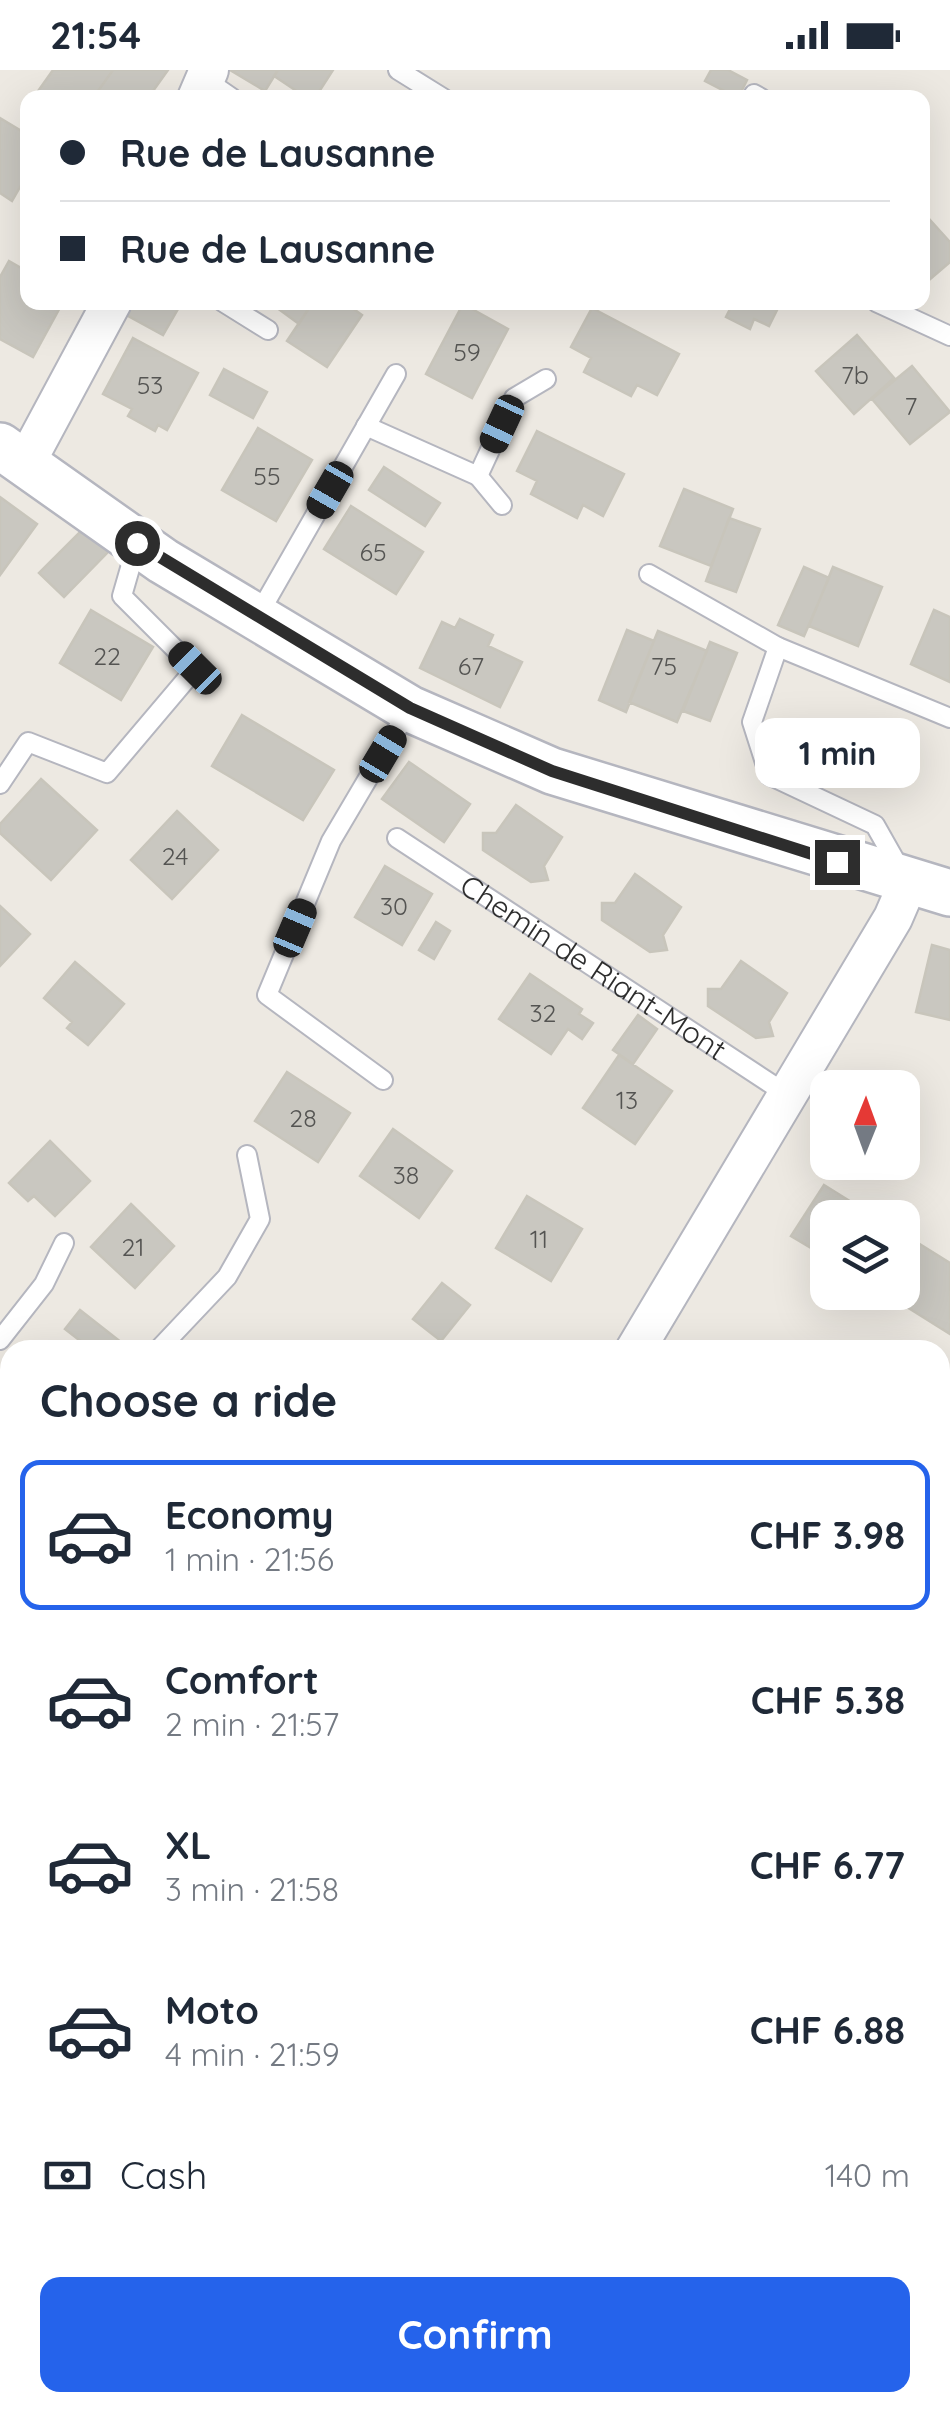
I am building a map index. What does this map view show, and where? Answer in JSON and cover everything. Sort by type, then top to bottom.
[{"type":"street","points":[[107,310],[13,455],[137,543],[410,708],[552,771],[922,885],[893,918],[642,1340]]},
{"type":"lane","points":[[398,70],[430,90]]},
{"type":"lane","points":[[235,310],[268,330]]},
{"type":"lane","points":[[893,310],[950,336]]},
{"type":"lane","points":[[257,617],[396,374]]},
{"type":"lane","points":[[478,476],[514,398],[546,379]]},
{"type":"lane","points":[[366,426],[478,476],[502,505]]},
{"type":"lane","points":[[0,784],[28,742],[107,773],[195,668],[122,596],[137,543]]},
{"type":"lane","points":[[649,574],[778,647],[950,718]]},
{"type":"lane","points":[[778,647],[752,722],[768,775],[875,825],[922,885]]},
{"type":"lane","points":[[383,1080],[267,996],[331,841],[410,708]]},
{"type":"lane","name":"Chemin de Riant-Mont","points":[[398,838],[788,1095]]},
{"type":"lane","points":[[167,1340],[227,1277],[260,1219],[247,1155]]},
{"type":"lane","points":[[0,1340],[44,1284],[64,1242]]},
{"type":"building","points":[[53,70],[113,70],[99,90],[39,90]]},
{"type":"building","points":[[113,70],[168,70],[154,90],[99,90]]},
{"type":"building","points":[[230,70],[278,70],[263,90]]},
{"type":"building","points":[[278,70],[333,70],[320,90],[295,90],[274,76]]},
{"type":"building","points":[[711,70],[728,70],[747,80],[742,90],[722,90],[705,81]]},
{"type":"building","points":[[0,118],[20,130],[20,187],[12,201],[0,193]]},
{"type":"building","points":[[930,220],[950,242],[950,262],[930,279]]},
{"type":"building","points":[[9,261],[20,267],[20,310],[59,310],[33,357],[0,339],[0,277]]},
{"type":"building","points":[[120,310],[177,310],[163,335]]},
{"type":"building","points":[[280,310],[308,310],[299,324]]},
{"type":"building","points":[[308,310],[355,310],[362,315],[327,367],[287,341]]},
{"type":"building","points":[[460,310],[474,310],[508,329],[472,398],[426,374]]},
{"type":"building","points":[[591,310],[596,310],[679,354],[657,395],[637,385],[631,396],[584,372],[591,358],[571,347]]},
{"type":"building","points":[[730,310],[777,310],[769,326],[754,319],[750,329],[726,317]]},
{"type":"building","points":[[857,335],[894,378],[854,414],[816,371]]},
{"type":"building","points":[[133,338],[198,373],[167,430],[158,425],[155,431],[128,416],[132,409],[103,394]]},
{"type":"building","points":[[912,366],[950,412],[910,444],[872,399]]},
{"type":"building","points":[[224,369],[267,392],[253,418],[210,395]]},
{"type":"building","points":[[258,428],[312,460],[276,521],[222,490]]},
{"type":"building","points":[[537,431],[624,474],[603,516],[583,505],[577,518],[531,494],[537,481],[517,471]]},
{"type":"building","points":[[384,467],[440,503],[425,526],[369,490]]},
{"type":"building","points":[[684,489],[733,509],[711,566],[660,546]]},
{"type":"building","points":[[0,497],[37,524],[0,575]]},
{"type":"building","points":[[351,506],[423,552],[396,594],[324,549]]},
{"type":"building","points":[[729,518],[760,529],[736,592],[706,581]]},
{"type":"building","points":[[84,528],[108,552],[64,597],[39,573]]},
{"type":"building","points":[[804,567],[829,578],[804,636],[778,625]]},
{"type":"building","points":[[833,567],[882,587],[858,646],[809,626]]},
{"type":"building","points":[[91,610],[153,647],[121,700],[60,663]]},
{"type":"building","points":[[934,610],[950,617],[950,682],[911,664]]},
{"type":"building","points":[[460,619],[493,635],[488,646],[522,662],[500,707],[420,668],[442,622],[455,628]]},
{"type":"building","points":[[627,630],[654,641],[626,712],[599,700]]},
{"type":"building","points":[[658,631],[707,651],[677,722],[629,702]]},
{"type":"building","points":[[710,642],[737,653],[710,721],[683,711]]},
{"type":"building","points":[[242,715],[334,770],[303,820],[212,766]]},
{"type":"building","points":[[409,762],[470,804],[444,842],[382,799]]},
{"type":"building","points":[[41,779],[97,830],[51,880],[0,833],[0,824]]},
{"type":"building","points":[[516,805],[562,837],[544,866],[548,880],[531,882],[483,850],[483,833],[496,833]]},
{"type":"building","points":[[177,811],[218,850],[172,899],[131,860]]},
{"type":"building","points":[[385,866],[432,894],[402,945],[355,917]]},
{"type":"building","points":[[635,874],[681,907],[663,935],[667,950],[650,952],[602,920],[602,903],[615,903]]},
{"type":"building","points":[[0,906],[30,934],[0,966]]},
{"type":"building","points":[[436,922],[450,931],[434,959],[419,950]]},
{"type":"building","points":[[932,945],[950,950],[950,1020],[916,1012]]},
{"type":"building","points":[[741,961],[787,993],[769,1022],[773,1036],[756,1038],[708,1006],[708,989],[721,989]]},
{"type":"building","points":[[75,962],[124,1004],[88,1045],[67,1028],[72,1022],[44,998]]},
{"type":"building","points":[[530,974],[582,1009],[579,1014],[593,1023],[582,1039],[568,1029],[551,1054],[499,1019]]},
{"type":"building","points":[[638,1015],[657,1029],[633,1064],[613,1050]]},
{"type":"building","points":[[619,1055],[672,1091],[635,1144],[583,1108]]},
{"type":"building","points":[[287,1072],[350,1113],[318,1162],[255,1121]]},
{"type":"building","points":[[393,1129],[452,1171],[419,1218],[360,1176]]},
{"type":"building","points":[[50,1141],[90,1181],[55,1216],[34,1196],[28,1201],[9,1183]]},
{"type":"building","points":[[824,1185],[848,1200],[814,1200]]},
{"type":"building","points":[[527,1196],[582,1229],[551,1281],[496,1248]]},
{"type":"building","points":[[131,1204],[174,1246],[135,1288],[91,1247]]},
{"type":"building","points":[[810,1207],[810,1247],[791,1236]]},
{"type":"building","points":[[920,1244],[950,1263],[950,1334],[912,1310],[920,1310]]},
{"type":"building","points":[[442,1283],[470,1305],[442,1340],[413,1319]]},
{"type":"building","points":[[80,1310],[118,1340],[79,1340],[65,1329]]},
{"type":"route","points":[[137,543],[410,708],[552,771],[837,862]]}]
